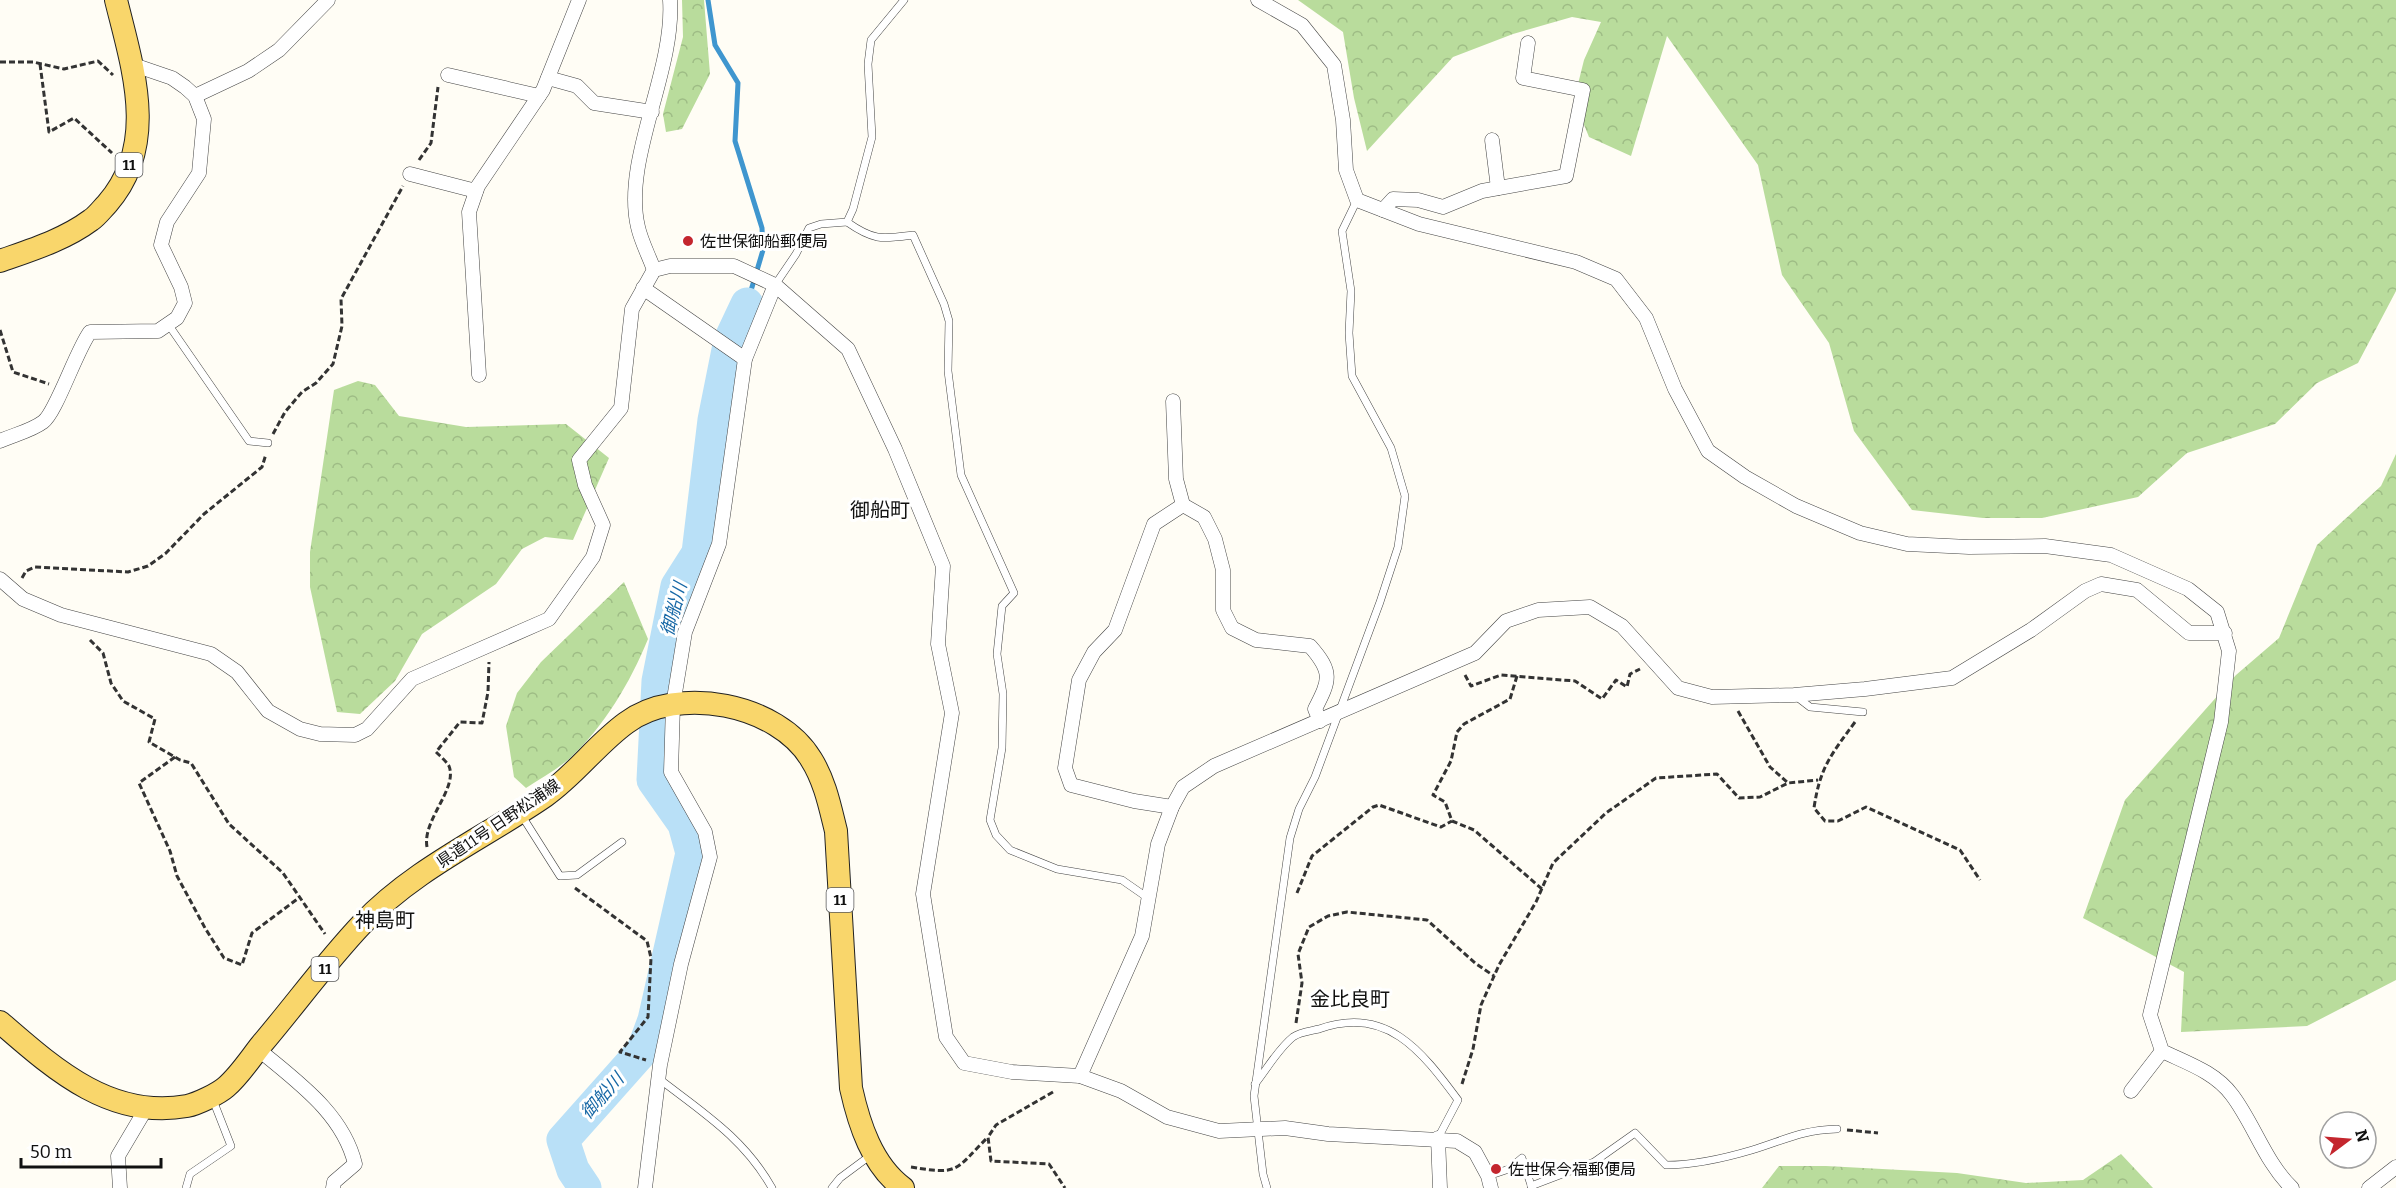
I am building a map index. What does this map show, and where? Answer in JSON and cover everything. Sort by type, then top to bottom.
[{"type":"main road","name":"11","points":[[0,261],[56,241],[93,220],[123,186],[137,143],[140,113],[116,0]]},
{"type":"main road","name":"県道11号 日野松浦線","points":[[0,1022],[66,1076],[93,1092],[139,1107],[188,1106],[225,1088],[363,924],[407,883],[548,794],[626,722],[642,713],[695,702],[746,709],[783,729],[811,758],[826,793],[836,831],[851,1089],[860,1128],[877,1157],[903,1188]]},
{"type":"street","points":[[195,96],[248,70],[279,50],[328,0]]},
{"type":"street","points":[[479,375],[469,212],[476,191],[539,96],[579,0]]},
{"type":"street","points":[[654,270],[638,226],[636,182],[670,29],[670,0]]},
{"type":"street","points":[[1258,0],[1302,25],[1334,65],[1344,120],[1346,170],[1357,200],[1419,224],[1576,262],[1616,279],[1646,318],[1675,389],[1708,451],[1745,477],[1796,506],[1860,533],[1907,544],[1969,547],[2044,546],[2111,555],[2188,589],[2217,612],[2229,651],[2221,722],[2150,1015],[2162,1051],[2208,1073],[2231,1094],[2270,1161],[2292,1188]]},
{"type":"street","points":[[1383,210],[1393,199],[1418,200],[1443,207],[1482,191],[1566,176],[1583,90],[1523,78],[1528,43]]},
{"type":"street","points":[[0,441],[45,421],[62,388],[79,346],[90,332],[158,331],[177,318],[185,303],[181,288],[161,245],[167,222],[199,173],[204,119],[195,96],[172,78],[132,74]]},
{"type":"street","points":[[448,75],[539,96]]},
{"type":"street","points":[[548,78],[577,86],[594,103],[652,112]]},
{"type":"street","points":[[1492,140],[1498,188]]},
{"type":"street","points":[[410,174],[476,191]]},
{"type":"street","points":[[0,579],[23,599],[68,617],[211,654],[237,672],[268,711],[284,722],[320,734],[355,735],[367,729],[412,679],[549,619],[593,558],[603,525],[585,485],[579,459],[621,408],[632,309],[643,288],[654,270],[670,266],[734,266],[775,285],[848,349],[895,449],[943,566],[938,644],[952,713],[923,894],[946,1037],[964,1063],[1012,1072],[1080,1076],[1121,1091],[1167,1117],[1219,1131],[1285,1128],[1329,1134],[1438,1138],[1457,1141],[1476,1152],[1489,1182]]},
{"type":"street","points":[[645,1188],[659,1071],[681,964],[710,857],[705,832],[671,772],[672,705],[685,632],[719,544],[745,359],[775,285]]},
{"type":"street","points":[[643,288],[745,359]]},
{"type":"street","points":[[1173,401],[1176,479],[1183,505],[1204,518],[1215,539],[1223,570],[1223,610],[1232,628],[1256,640],[1310,646],[1324,663],[1328,684],[1315,709],[1320,721]]},
{"type":"street","points":[[1172,807],[1134,801],[1071,784],[1065,768],[1079,680],[1094,652],[1115,630],[1154,524],[1183,505]]},
{"type":"street","points":[[1080,1076],[1142,936],[1158,844],[1172,807],[1184,787],[1214,765],[1475,652],[1506,621],[1538,610],[1590,607],[1622,626],[1678,688],[1712,696],[1794,694],[1952,678],[2031,630],[2085,591],[2101,584],[2136,590],[2189,633],[2224,633]]},
{"type":"street","points":[[258,1049],[321,1102],[352,1152],[355,1164],[334,1182],[333,1188]]},
{"type":"street","points":[[2131,1091],[2162,1051]]},
{"type":"street","points":[[120,1188],[118,1156],[147,1107]]},
{"type":"street","points":[[1438,1138],[1440,1188]]},
{"type":"street","points":[[2369,1188],[2396,1167]]},
{"type":"lane","points":[[847,222],[872,137],[868,64],[872,40],[904,0]]},
{"type":"lane","points":[[1267,1188],[1257,1130],[1255,1084],[1290,838],[1299,809],[1315,777],[1340,712],[1398,547],[1405,496],[1391,448],[1352,376],[1349,333],[1352,291],[1342,231],[1357,200]]},
{"type":"lane","points":[[775,285],[796,254],[809,228],[820,224],[847,222],[864,234],[879,239],[913,235],[944,304],[948,321],[947,360],[960,475],[1014,593],[1002,606],[997,654],[1003,694],[1002,748],[990,820],[996,835],[1010,850],[1057,869],[1122,880],[1148,898]]},
{"type":"lane","points":[[168,324],[249,441],[268,443]]},
{"type":"lane","points":[[1794,694],[1810,707],[1863,712]]},
{"type":"lane","points":[[519,812],[560,876],[577,875],[622,842]]},
{"type":"lane","points":[[1255,1084],[1294,1036],[1338,1022],[1364,1021],[1386,1027],[1399,1034],[1441,1077],[1458,1100],[1438,1138]]},
{"type":"lane","points":[[659,1071],[733,1135],[759,1166],[772,1188]]},
{"type":"lane","points":[[186,1188],[190,1174],[231,1146],[211,1095]]},
{"type":"lane","points":[[1489,1182],[1522,1158],[1531,1187],[1594,1162],[1635,1132],[1666,1165],[1675,1165],[1751,1150],[1808,1130],[1837,1129]]},
{"type":"lane","points":[[832,1188],[840,1178],[877,1157]]},
{"type":"path","points":[[0,62],[40,64],[64,69],[98,61],[111,74],[132,74]]},
{"type":"path","points":[[40,64],[49,132],[74,118],[128,169]]},
{"type":"path","points":[[13,591],[26,571],[35,567],[128,572],[148,566],[166,553],[204,514],[262,467],[268,443],[285,412],[333,364],[342,326],[341,299],[410,174],[431,143],[438,83],[448,75]]},
{"type":"path","points":[[0,330],[13,372],[62,388]]},
{"type":"path","points":[[68,617],[103,652],[111,683],[123,701],[155,719],[149,742],[175,758],[192,763],[229,824],[283,873],[338,954]]},
{"type":"path","points":[[430,868],[425,840],[428,825],[449,783],[449,766],[436,752],[460,722],[482,723],[488,692],[489,646]]},
{"type":"path","points":[[1464,673],[1471,686],[1501,675],[1575,681],[1602,699],[1616,680],[1627,687],[1630,674],[1639,668],[1647,674]]},
{"type":"path","points":[[1517,676],[1510,699],[1464,724],[1457,732],[1451,761],[1433,795],[1445,802],[1452,821],[1474,830],[1542,889]]},
{"type":"path","points":[[1730,696],[1770,766],[1788,783]]},
{"type":"path","points":[[1863,712],[1825,764],[1818,780],[1814,808],[1825,821],[1838,820],[1866,807],[1960,850],[1980,880]]},
{"type":"path","points":[[175,758],[140,783],[170,851],[177,876],[224,958],[242,965],[252,933],[300,897]]},
{"type":"path","points":[[1458,1100],[1473,1049],[1481,1005],[1494,976],[1542,889],[1553,863],[1606,813],[1656,778],[1717,774],[1739,798],[1760,797],[1788,783],[1818,780]]},
{"type":"path","points":[[1294,899],[1312,856],[1373,807],[1379,805],[1441,827],[1452,821]]},
{"type":"path","points":[[570,875],[573,887],[647,941],[651,958],[648,1017],[620,1052],[659,1071]]},
{"type":"path","points":[[1294,1036],[1302,983],[1298,954],[1309,927],[1328,916],[1347,912],[1427,920],[1475,963],[1494,976]]},
{"type":"path","points":[[877,1157],[944,1173],[957,1169],[988,1137],[996,1125],[1080,1076]]},
{"type":"path","points":[[1837,1129],[1878,1133]]},
{"type":"path","points":[[988,1137],[992,1161],[1049,1164],[1065,1188]]},
{"type":"green space","points":[[682,0],[704,0],[710,74],[682,129],[666,132],[663,114],[683,37]]},
{"type":"green space","points":[[1298,0],[2396,0],[2396,291],[2358,363],[2317,383],[2275,424],[2187,453],[2138,497],[2042,518],[1983,518],[1912,510],[1854,431],[1829,343],[1782,275],[1758,165],[1667,36],[1631,156],[1589,137],[1574,100],[1584,60],[1601,22],[1572,17],[1513,34],[1453,57],[1367,151],[1354,98],[1343,32]]},
{"type":"green space","points":[[358,381],[375,385],[399,416],[466,427],[566,424],[609,458],[573,540],[545,537],[522,549],[496,584],[422,634],[395,681],[360,714],[337,712],[310,587],[310,552],[334,390]]},
{"type":"green space","points":[[2396,454],[2396,980],[2307,1026],[2181,1032],[2184,972],[2083,918],[2125,800],[2236,675],[2279,638],[2317,545],[2381,486]]},
{"type":"green space","points":[[624,582],[648,639],[641,655],[615,704],[594,733],[569,759],[526,788],[514,777],[506,726],[517,693],[541,662]]},
{"type":"green space","points":[[2121,1154],[2153,1188],[1762,1188],[1779,1166],[1826,1166],[1957,1173],[2026,1183],[2083,1180]]},
{"type":"waterway","name":"御船川","points":[[708,0],[715,45],[738,83],[735,141],[762,228],[763,250],[747,304]]},
{"type":"waterway","name":"御船川","points":[[585,1188],[573,1170],[563,1140],[643,1050],[654,1020],[692,853],[684,824],[653,780],[658,681],[677,586],[698,553],[714,420],[730,340],[747,304]]},
{"type":"place","name":"佐世保御船郵便局","points":[[688,241]]},
{"type":"place","name":"佐世保今福郵便局","points":[[1496,1169]]},
{"type":"district","name":"御船町","points":[[880,510]]},
{"type":"district","name":"神島町","points":[[385,920]]},
{"type":"district","name":"金比良町","points":[[1350,999]]}]
